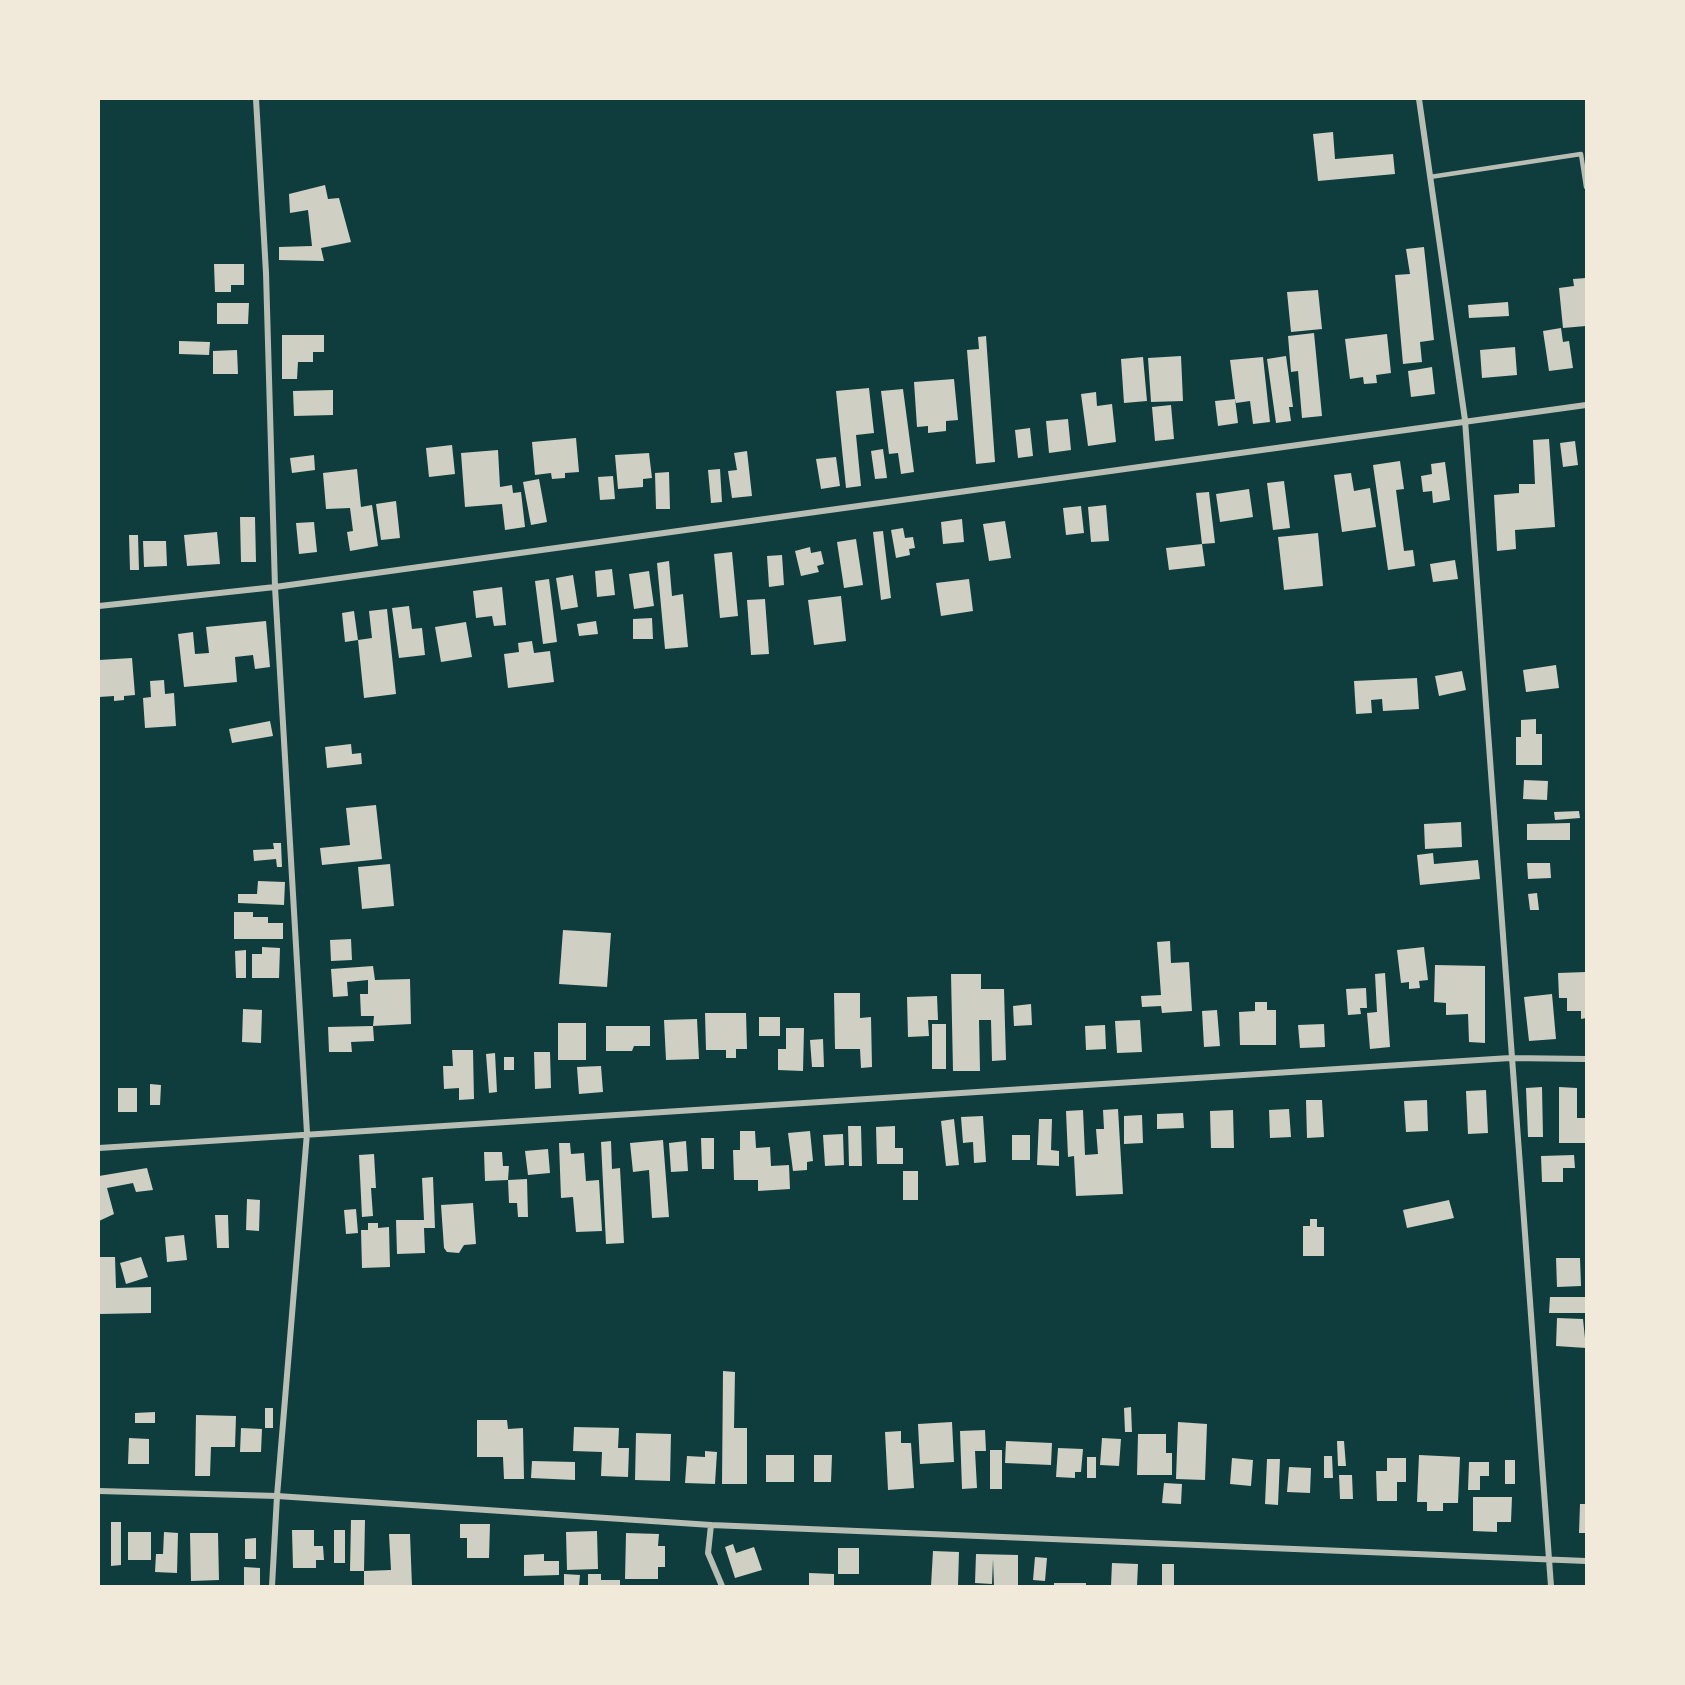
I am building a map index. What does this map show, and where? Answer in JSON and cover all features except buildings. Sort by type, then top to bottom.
[{"type":"street","points":[[256,99],[266,273],[275,587],[307,1133],[277,1496],[272,1586]]},
{"type":"street","points":[[1419,99],[1465,420],[1510,1058],[1551,1586]]},
{"type":"street","points":[[99,606],[275,587],[1586,405]]},
{"type":"street","points":[[99,1148],[1510,1058],[1586,1059]]},
{"type":"street","points":[[99,1491],[277,1496],[711,1525],[1586,1561]]},
{"type":"street","points":[[711,1525],[708,1553],[722,1586]]},
{"type":"lane","points":[[1430,177],[1581,154],[1586,187]]}]
